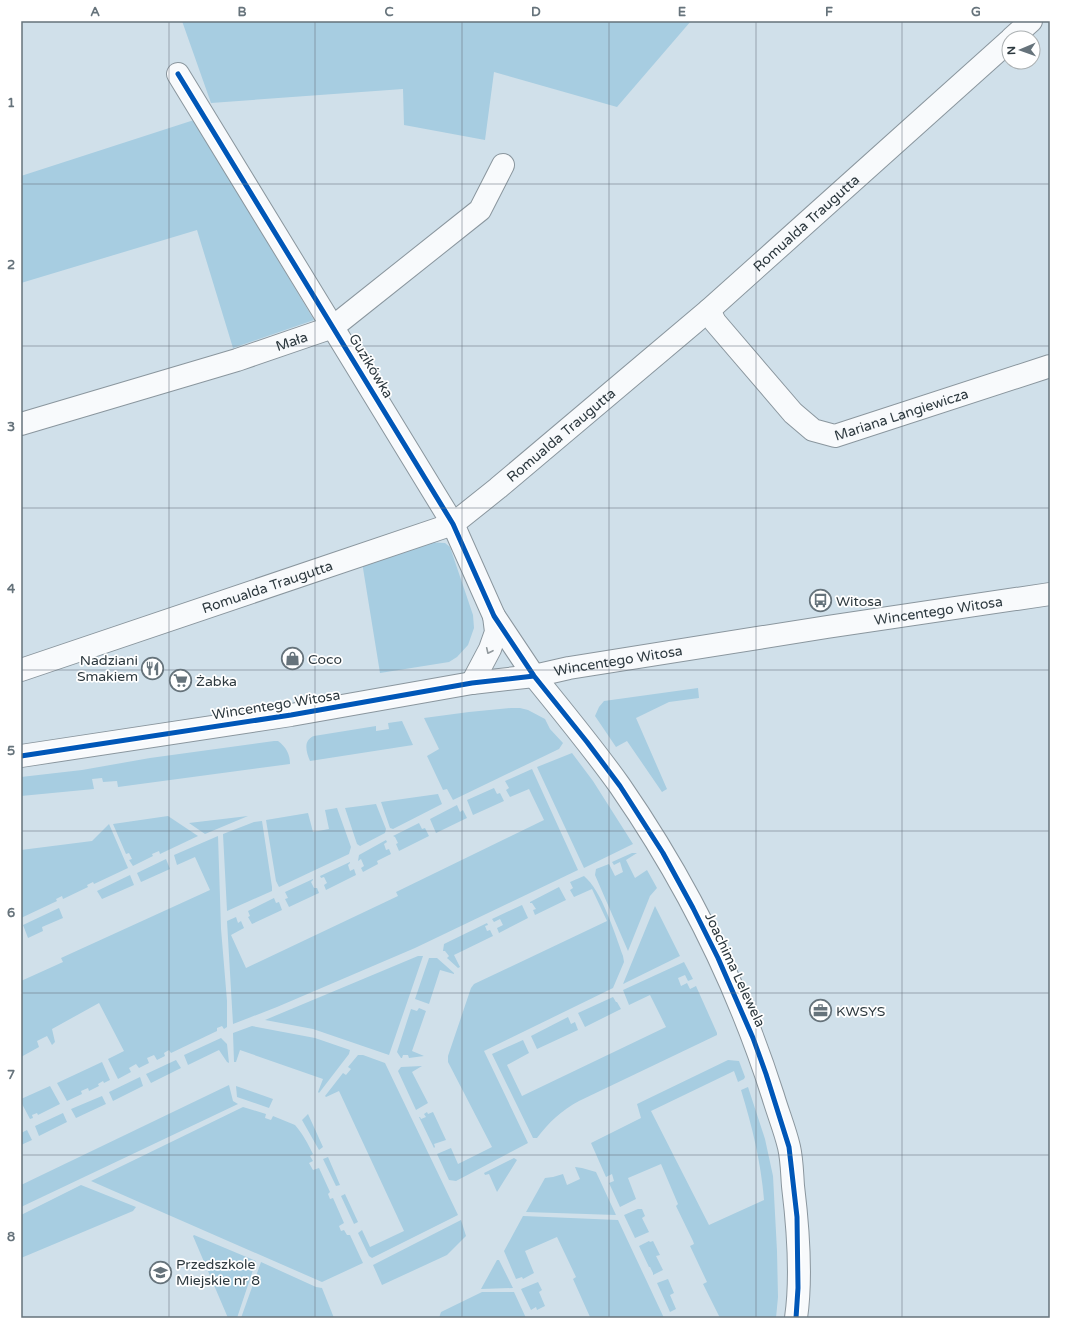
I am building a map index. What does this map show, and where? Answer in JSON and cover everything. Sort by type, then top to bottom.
[{"type":"street","points":[[1021,30],[1031,21]]},
{"type":"street","name":"Romualda Traugutta","points":[[21,670],[453,524],[504,483],[709,310],[1001,48]]},
{"type":"street","name":"Guzikówka","points":[[178,74],[453,524],[494,616],[534,676]]},
{"type":"street","name":"Mała","points":[[21,424],[237,360],[333,327],[480,210],[503,165]]},
{"type":"street","name":"Mariana Langiewicza","points":[[709,310],[715,322],[793,414],[813,430],[834,436],[1050,366]]},
{"type":"street","name":"Wincentego Witosa","points":[[21,756],[291,715],[472,683],[534,676],[569,668],[827,627],[1050,594]]},
{"type":"street","points":[[472,683],[490,649],[496,632],[494,616]]},
{"type":"street","name":"Joachima Lelewela","points":[[534,676],[620,786],[663,854],[693,908],[718,958],[752,1038],[768,1079],[789,1147],[797,1217],[798,1288],[796,1318]]},
{"type":"shaded area","points":[[182,21],[691,21],[617,107],[494,72],[485,140],[404,125],[403,89],[211,103]]},
{"type":"shaded area","points":[[194,120],[314,320],[233,348],[197,230],[21,283],[21,176]]},
{"type":"shaded area","points":[[425,542],[445,543],[450,547],[473,615],[474,628],[468,645],[457,657],[449,662],[380,673],[362,562]]},
{"type":"shaded area","points":[[698,688],[699,698],[669,702],[636,718],[667,789],[662,792],[627,741],[616,747],[595,716],[599,707],[604,701]]},
{"type":"shaded area","points":[[511,708],[528,710],[545,719],[550,729],[563,743],[559,749],[453,800],[447,789],[443,790],[427,756],[439,749],[424,718]]},
{"type":"shaded area","points":[[402,721],[413,745],[310,761],[307,754],[306,747],[308,740],[314,736],[376,726],[376,731],[389,729],[388,723]]},
{"type":"shaded area","points":[[278,741],[285,748],[290,764],[118,787],[117,781],[103,782],[102,778],[92,779],[94,789],[21,796],[21,777],[82,770],[150,758]]},
{"type":"shaded area","points":[[572,753],[593,781],[633,844],[584,868],[537,767]]},
{"type":"shaded area","points":[[532,769],[578,870],[415,948],[277,1007],[233,1024],[227,921],[236,917],[238,923],[241,921],[244,928],[231,935],[246,968],[398,896],[396,892],[544,820],[529,789],[510,797],[506,790],[509,788],[505,781]]},
{"type":"shaded area","points":[[494,788],[497,794],[500,793],[504,801],[473,815],[467,800]]},
{"type":"shaded area","points":[[438,794],[442,804],[393,829],[390,828],[381,802]]},
{"type":"shaded area","points":[[376,804],[386,829],[385,833],[360,846],[357,844],[345,808]]},
{"type":"shaded area","points":[[457,805],[460,812],[463,810],[467,818],[436,833],[430,819]]},
{"type":"shaded area","points":[[337,808],[351,847],[349,854],[279,887],[276,881],[266,820],[308,813],[313,832],[329,829],[325,810]]},
{"type":"shaded area","points":[[168,816],[198,836],[160,854],[159,851],[152,854],[153,856],[133,866],[129,860],[132,859],[129,853],[126,854],[113,824]]},
{"type":"shaded area","points":[[248,816],[205,834],[189,823]]},
{"type":"shaded area","points":[[262,821],[272,891],[227,911],[223,834],[254,822]]},
{"type":"shaded area","points":[[419,823],[422,829],[425,828],[429,836],[399,851],[396,844],[398,843],[393,836]]},
{"type":"shaded area","points":[[109,824],[128,868],[94,884],[93,882],[87,885],[88,887],[63,899],[62,896],[56,899],[57,901],[21,918],[21,850],[92,841]]},
{"type":"shaded area","points":[[218,836],[221,929],[227,1001],[227,1027],[224,1029],[222,1026],[217,1028],[217,1031],[171,1053],[169,1050],[164,1053],[165,1056],[157,1060],[154,1055],[147,1058],[149,1063],[139,1068],[136,1064],[129,1068],[131,1072],[118,1079],[108,1059],[124,1051],[99,1003],[52,1029],[55,1042],[52,1045],[47,1036],[37,1041],[39,1047],[21,1057],[21,981],[63,962],[61,958],[210,890],[195,857],[177,865],[174,855]]},
{"type":"shaded area","points":[[386,840],[387,842],[384,844],[386,850],[389,849],[391,854],[377,861],[378,864],[363,872],[361,868],[364,866],[361,859],[358,861],[359,855]]},
{"type":"shaded area","points":[[632,853],[637,853],[626,860],[635,878],[647,870],[657,888],[650,896],[628,951],[595,875],[596,869],[609,864],[615,876],[623,872],[620,862],[614,865],[612,862]]},
{"type":"shaded area","points":[[166,859],[170,869],[141,882],[137,873]]},
{"type":"shaded area","points":[[350,862],[348,865],[350,871],[354,869],[356,875],[326,890],[324,885],[327,883],[324,877],[321,878],[320,876]]},
{"type":"shaded area","points":[[130,875],[134,885],[102,899],[97,891]]},
{"type":"shaded area","points":[[584,876],[591,883],[602,902],[623,956],[624,962],[613,988],[484,1051],[528,1143],[456,1181],[449,1180],[437,1154],[451,1148],[458,1164],[492,1147],[448,1062],[448,1056],[471,988],[474,984],[607,921],[592,889],[574,897],[570,890],[573,888],[570,882]]},
{"type":"shaded area","points":[[313,879],[311,882],[314,888],[317,888],[319,893],[289,907],[285,899],[288,898],[285,892]]},
{"type":"shaded area","points":[[559,887],[566,900],[535,915],[533,910],[536,909],[530,902]]},
{"type":"shaded area","points":[[274,898],[276,903],[279,902],[282,910],[252,924],[248,917],[250,916],[248,911]]},
{"type":"shaded area","points":[[522,905],[528,918],[499,933],[497,928],[503,925],[500,919],[494,922],[492,919]]},
{"type":"shaded area","points":[[655,906],[680,956],[623,984]]},
{"type":"shaded area","points":[[59,908],[63,918],[42,927],[43,931],[28,938],[23,925]]},
{"type":"shaded area","points":[[487,923],[488,925],[485,926],[487,931],[490,930],[493,936],[454,955],[460,967],[458,968],[447,958],[449,956],[445,951],[443,951],[444,944]]},
{"type":"shaded area","points":[[418,956],[423,956],[389,1055],[313,1029],[265,1020]]},
{"type":"shaded area","points":[[429,958],[437,958],[454,974],[440,970],[429,1004],[415,999]]},
{"type":"shaded area","points":[[684,962],[693,979],[688,981],[685,975],[678,978],[681,986],[687,983],[690,989],[696,986],[717,1035],[579,1101],[556,1117],[537,1138],[533,1138],[492,1054],[523,1040],[529,1053],[507,1065],[522,1096],[666,1027],[650,995],[629,1005],[623,990]]},
{"type":"shaded area","points":[[613,997],[621,1009],[585,1027],[578,1013]]},
{"type":"shaded area","points":[[419,1008],[426,1011],[412,1051],[424,1056],[409,1058],[408,1055],[403,1055],[401,1058],[397,1052],[411,1009],[417,1011]]},
{"type":"shaded area","points":[[568,1017],[571,1024],[575,1022],[578,1030],[537,1049],[531,1036]]},
{"type":"shaded area","points":[[252,1026],[315,1038],[350,1050],[349,1054],[319,1093],[318,1092],[323,1079],[240,1050],[236,1062],[234,1062],[233,1033]]},
{"type":"shaded area","points":[[221,1038],[227,1044],[229,1063],[219,1050],[188,1065],[184,1055]]},
{"type":"shaded area","points":[[358,1055],[363,1055],[385,1063],[458,1215],[372,1258],[369,1256],[358,1233],[362,1230],[370,1247],[404,1231],[339,1091],[326,1097],[325,1096],[343,1073],[346,1075],[351,1069],[348,1067]]},
{"type":"shaded area","points":[[176,1060],[181,1068],[151,1083],[146,1074]]},
{"type":"shaded area","points":[[728,1060],[739,1061],[745,1077],[744,1079],[738,1082],[734,1071],[651,1111],[709,1225],[764,1200],[756,1144],[741,1090],[748,1087],[765,1139],[773,1176],[778,1297],[776,1318],[720,1318],[703,1284],[707,1282],[690,1246],[694,1244],[693,1241],[676,1206],[678,1204],[661,1164],[628,1178],[636,1199],[620,1207],[609,1183],[614,1181],[612,1174],[606,1177],[591,1143],[641,1118],[637,1104]]},
{"type":"shaded area","points":[[102,1062],[110,1080],[104,1083],[103,1081],[98,1084],[99,1086],[89,1091],[88,1088],[81,1091],[82,1094],[67,1101],[57,1083]]},
{"type":"shaded area","points":[[422,1066],[412,1072],[428,1103],[416,1110],[398,1071],[401,1067]]},
{"type":"shaded area","points":[[140,1077],[143,1086],[113,1101],[109,1092]]},
{"type":"shaded area","points":[[229,1085],[233,1101],[238,1104],[21,1207],[21,1185]]},
{"type":"shaded area","points":[[50,1086],[60,1104],[38,1115],[37,1113],[32,1115],[33,1118],[30,1119],[21,1102],[21,1099]]},
{"type":"shaded area","points":[[236,1086],[273,1099],[269,1108],[237,1097]]},
{"type":"shaded area","points":[[102,1096],[106,1104],[76,1118],[71,1109]]},
{"type":"shaded area","points":[[243,1107],[266,1114],[265,1118],[271,1120],[273,1116],[295,1125],[298,1128],[313,1154],[310,1156],[313,1161],[309,1163],[313,1170],[319,1168],[330,1192],[328,1194],[330,1199],[333,1198],[344,1223],[339,1226],[341,1231],[344,1230],[347,1235],[350,1235],[363,1263],[322,1282],[91,1181]]},
{"type":"shaded area","points":[[427,1112],[428,1114],[433,1112],[446,1140],[434,1144],[434,1148],[419,1117],[421,1119],[426,1117],[424,1114]]},
{"type":"shaded area","points":[[63,1113],[67,1122],[39,1136],[35,1126]]},
{"type":"shaded area","points":[[308,1114],[323,1147],[319,1150],[302,1120]]},
{"type":"shaded area","points":[[27,1130],[32,1140],[21,1145],[21,1133]]},
{"type":"shaded area","points":[[328,1157],[340,1185],[336,1186],[323,1159]]},
{"type":"shaded area","points":[[514,1158],[517,1160],[497,1192],[489,1174],[485,1175],[484,1173]]},
{"type":"shaded area","points":[[575,1167],[596,1172],[616,1215],[526,1212],[545,1178],[563,1174],[567,1185],[580,1179]]},
{"type":"shaded area","points":[[81,1185],[136,1207],[133,1211],[21,1258],[21,1215]]},
{"type":"shaded area","points":[[345,1194],[358,1222],[354,1224],[341,1196]]},
{"type":"shaded area","points":[[638,1209],[642,1209],[645,1216],[642,1218],[649,1232],[635,1238],[624,1215]]},
{"type":"shaded area","points":[[523,1216],[618,1220],[664,1318],[588,1318],[590,1317],[573,1279],[576,1277],[557,1237],[525,1251],[534,1273],[523,1279],[522,1277],[516,1279],[504,1251]]},
{"type":"shaded area","points":[[461,1220],[466,1236],[447,1255],[382,1285],[373,1265]]},
{"type":"shaded area","points":[[194,1235],[256,1261],[237,1318],[228,1318],[193,1236]]},
{"type":"shaded area","points":[[649,1241],[653,1241],[660,1255],[656,1256],[663,1270],[653,1275],[639,1246]]},
{"type":"shaded area","points":[[497,1260],[499,1260],[513,1288],[481,1289]]},
{"type":"shaded area","points":[[261,1262],[316,1287],[322,1288],[334,1318],[241,1318]]},
{"type":"shaded area","points":[[668,1279],[674,1293],[670,1295],[676,1309],[670,1312],[657,1283]]},
{"type":"shaded area","points":[[538,1282],[542,1290],[539,1292],[545,1306],[537,1310],[536,1307],[531,1310],[521,1289]]},
{"type":"shaded area","points":[[482,1292],[514,1292],[526,1318],[439,1318],[441,1312]]},
{"type":"cycle path","points":[[178,74],[453,524],[494,616],[534,676],[620,786],[663,853],[718,958],[753,1038],[789,1147],[797,1217],[798,1288],[796,1318]]},
{"type":"cycle path","points":[[21,756],[291,715],[472,683],[534,676]]},
{"type":"place","name":"Witosa","points":[[821,601]]},
{"type":"place","name":"Coco","points":[[293,659]]},
{"type":"place","name":"Nadziani Smakiem","points":[[153,668]]},
{"type":"place","name":"Żabka","points":[[181,681]]},
{"type":"place","name":"KWSYS","points":[[820,1011]]},
{"type":"place","name":"Przedszkole Miejskie nr 8","points":[[161,1272]]}]
